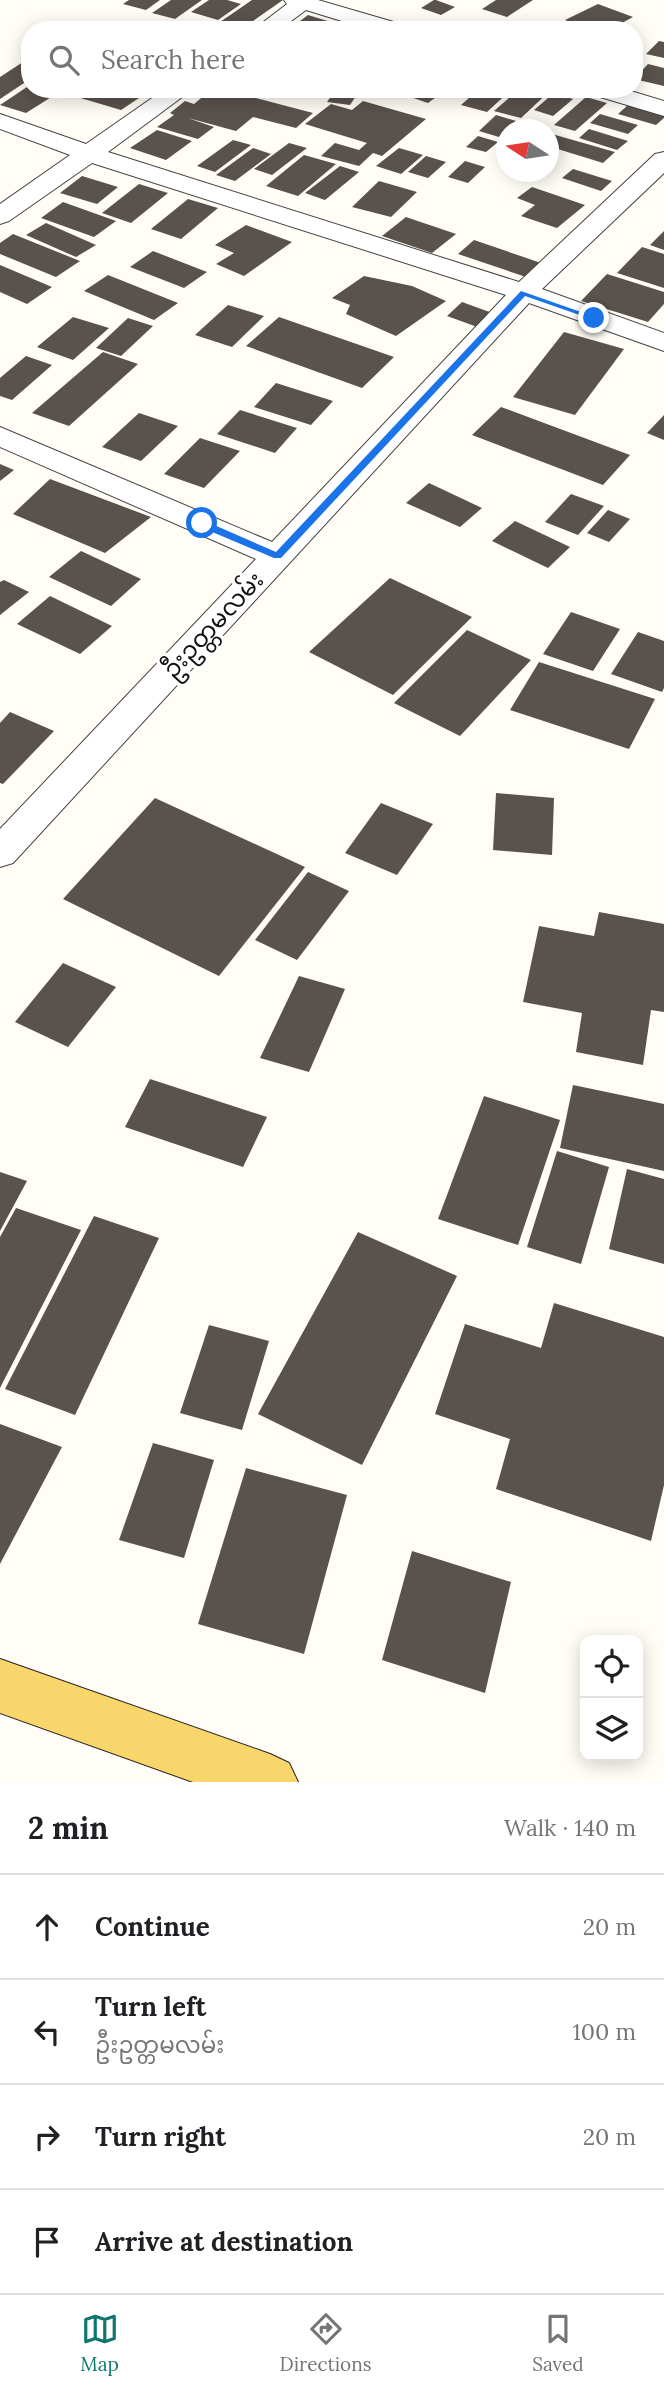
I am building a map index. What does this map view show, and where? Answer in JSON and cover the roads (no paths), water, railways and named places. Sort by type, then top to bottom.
[{"type":"main road","points":[[0,1686],[270,1782]]},
{"type":"street","points":[[275,21],[301,1],[367,21]]},
{"type":"street","points":[[0,216],[168,98]]},
{"type":"street","points":[[628,98],[664,109]]},
{"type":"street","points":[[0,121],[89,155],[524,292],[664,343]]},
{"type":"street","name":"ဦးဥတ္တမလမ်း","points":[[0,853],[524,292],[664,159]]},
{"type":"street","points":[[0,436],[277,556]]}]
